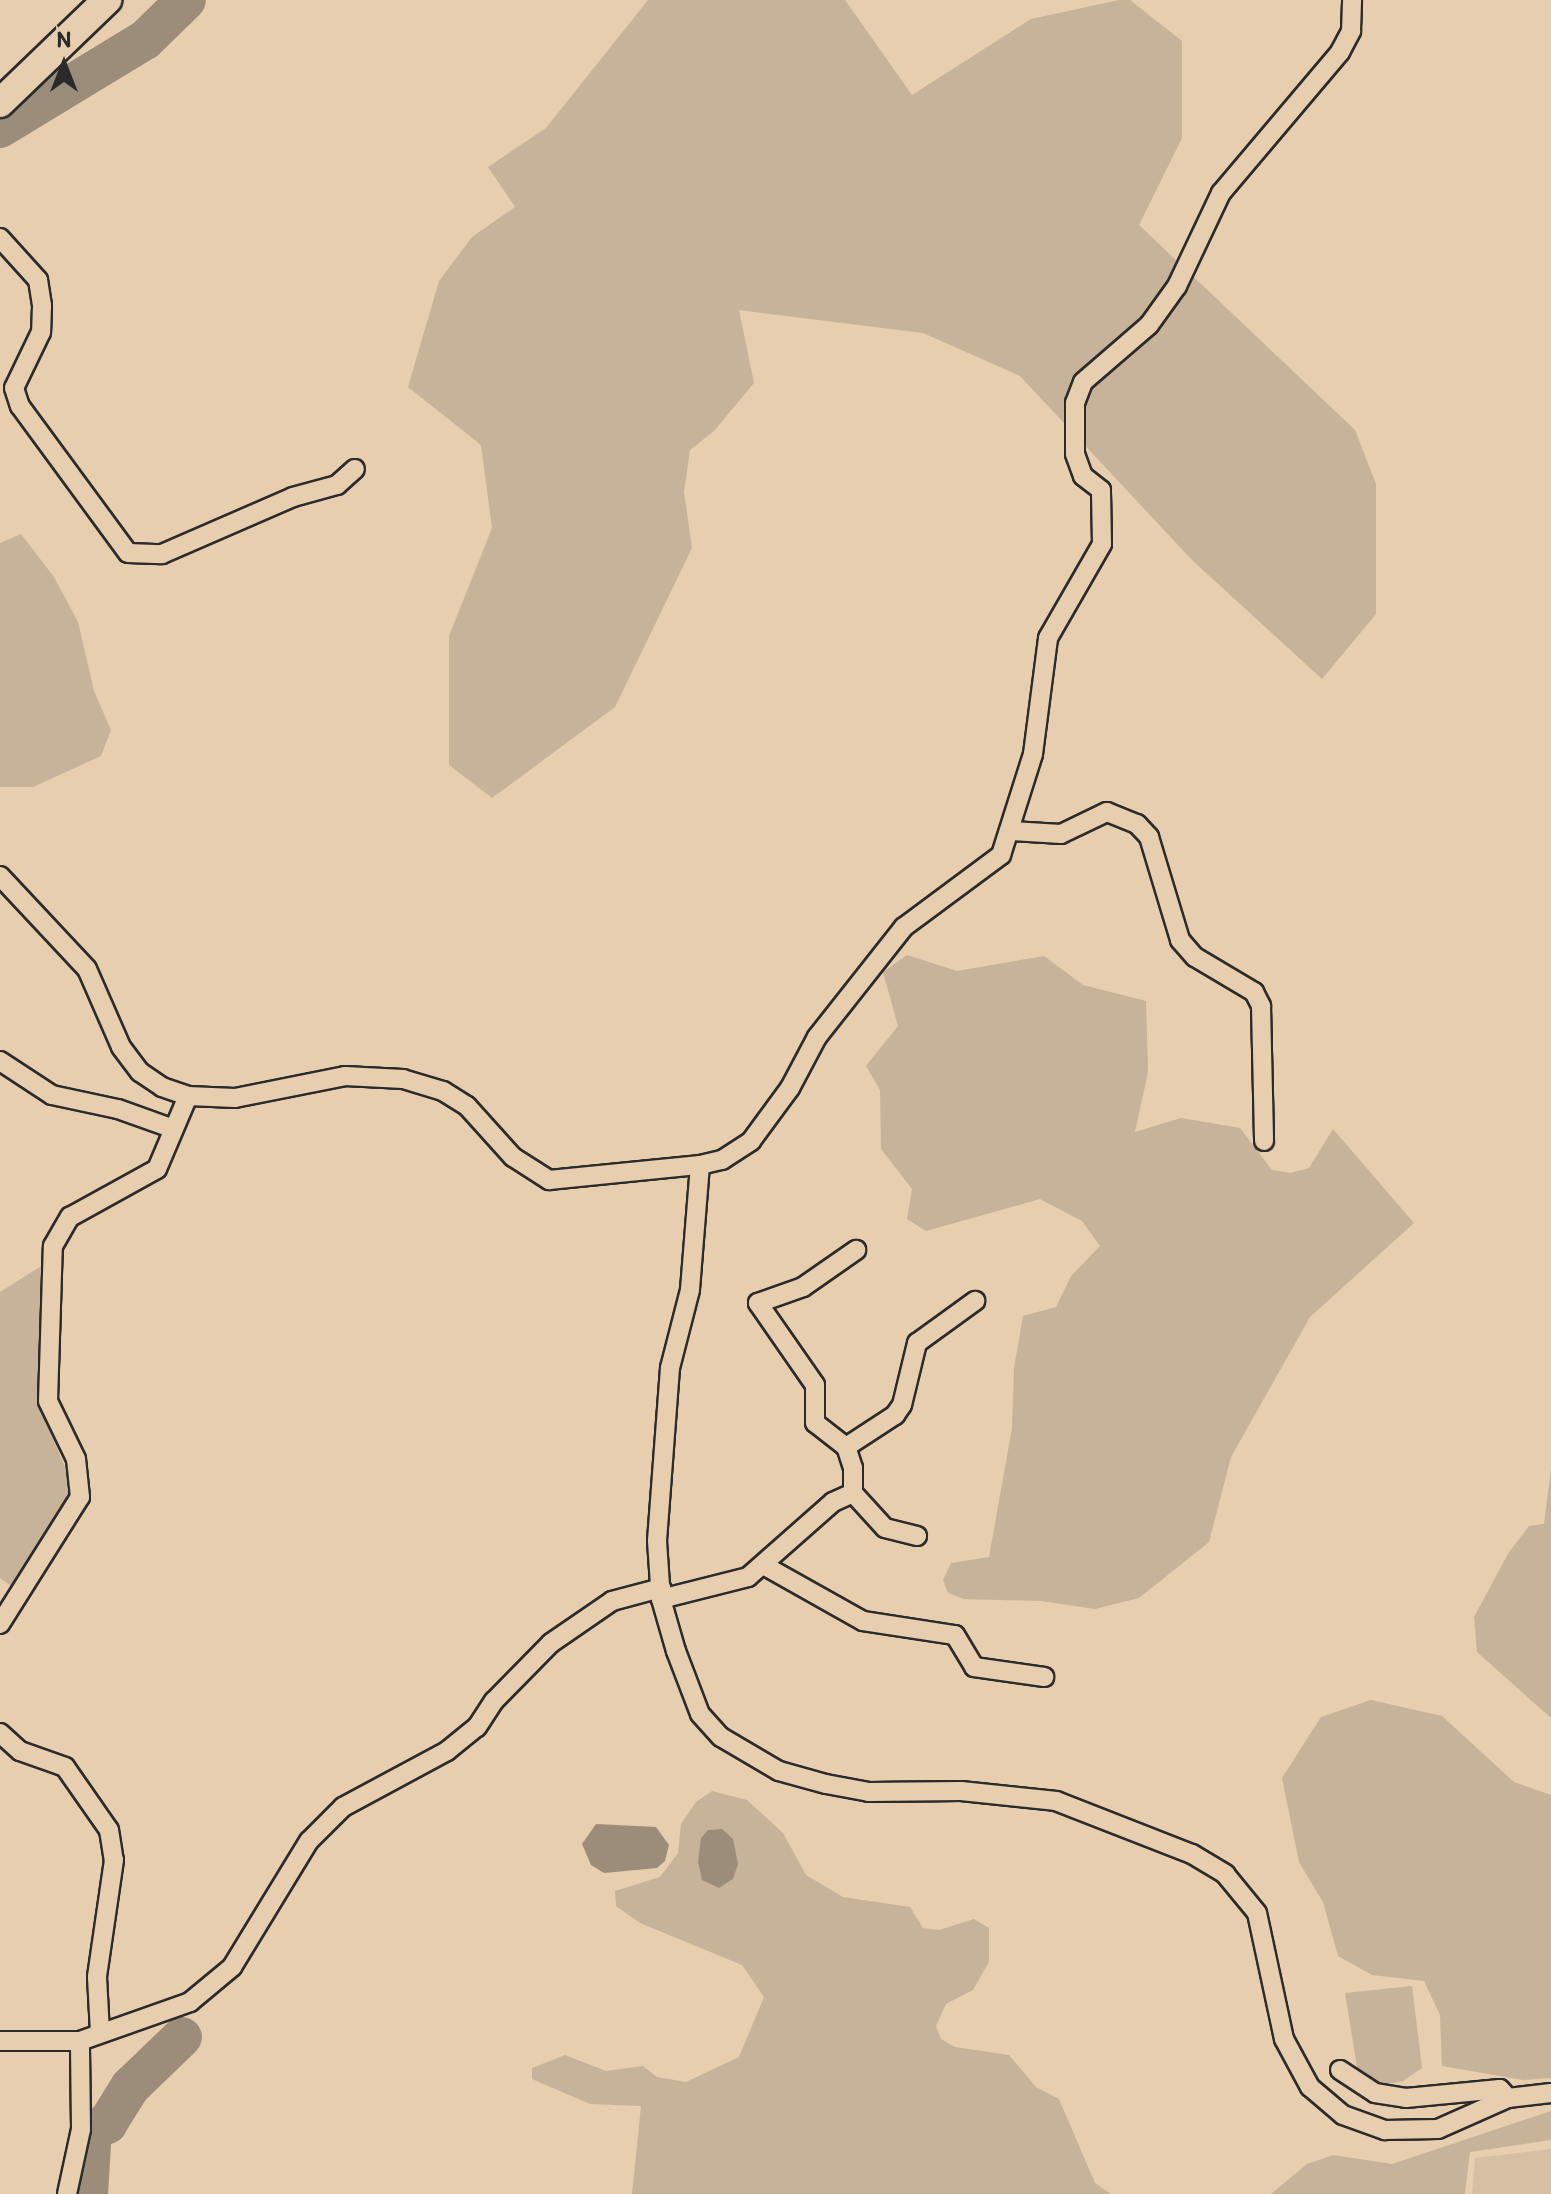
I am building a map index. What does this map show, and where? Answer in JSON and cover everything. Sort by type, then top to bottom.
[{"type":"main road","points":[[0,103],[107,0]]},
{"type":"street","points":[[0,876],[87,969],[121,1047],[140,1072],[188,1096],[235,1098],[345,1076],[403,1079],[443,1091],[467,1106],[513,1157],[549,1180],[700,1165],[722,1160],[751,1141],[790,1088],[817,1037],[904,927],[989,868],[1012,831],[1033,754],[1048,638],[1102,544],[1101,490],[1083,476],[1075,454],[1075,403],[1083,382],[1149,325],[1177,286],[1193,242],[1221,193],[1340,52],[1351,31],[1352,0]]},
{"type":"street","points":[[0,238],[38,280],[42,306],[41,332],[14,388],[20,406],[128,553],[162,554],[293,497],[337,485],[355,469]]},
{"type":"street","points":[[1012,831],[1061,834],[1107,812],[1137,824],[1149,837],[1180,940],[1195,957],[1254,992],[1261,1006],[1264,1141]]},
{"type":"street","points":[[0,1061],[52,1095],[118,1109],[174,1129]]},
{"type":"street","points":[[0,1624],[80,1497],[76,1459],[48,1401],[53,1246],[70,1217],[157,1169],[188,1096]]},
{"type":"street","points":[[700,1165],[690,1290],[670,1368],[657,1541],[661,1593],[700,1714],[743,1754],[779,1771],[869,1792],[961,1791],[1056,1801],[1192,1854],[1225,1874],[1257,1913],[1280,2029],[1294,2062],[1310,2087],[1343,2115],[1385,2130],[1438,2129],[1508,2098],[1551,2093]]},
{"type":"street","points":[[856,1250],[803,1287],[758,1303],[815,1385],[815,1423],[846,1447],[853,1468],[853,1493],[885,1528],[917,1536]]},
{"type":"street","points":[[846,1447],[895,1415],[902,1405],[917,1343],[975,1301]]},
{"type":"street","points":[[0,2041],[80,2041],[190,2002],[214,1985],[263,1922],[309,1841],[343,1807],[447,1751],[477,1727],[494,1701],[551,1643],[612,1601],[722,1587],[765,1566],[787,1540],[833,1502],[853,1493]]},
{"type":"street","points":[[765,1566],[863,1621],[955,1635],[974,1667],[1044,1677]]},
{"type":"street","points":[[0,1733],[20,1751],[65,1767],[109,1830],[114,1860],[97,1977],[100,2033]]},
{"type":"street","points":[[67,2194],[81,2129],[80,2041]]},
{"type":"street","points":[[1340,2070],[1354,2083],[1390,2096],[1500,2089],[1508,2098]]},
{"type":"shaded area","points":[[648,0],[845,0],[912,95],[1031,19],[1119,0],[1130,0],[1182,41],[1182,138],[1139,225],[1355,430],[1376,484],[1376,614],[1322,679],[1192,560],[1020,376],[923,333],[739,310],[754,383],[714,431],[690,450],[684,492],[692,548],[615,707],[492,798],[449,765],[449,636],[492,528],[481,445],[408,387],[439,281],[472,237],[515,207],[488,167],[546,128]]},
{"type":"shaded area","points":[[21,534],[54,577],[78,622],[94,691],[111,730],[101,756],[33,787],[0,787],[0,543]]},
{"type":"shaded area","points":[[907,955],[957,971],[1044,956],[1083,985],[1146,1001],[1148,1072],[1135,1132],[1181,1118],[1240,1128],[1272,1170],[1291,1173],[1309,1168],[1333,1129],[1414,1223],[1310,1317],[1231,1457],[1209,1542],[1139,1598],[1095,1609],[1041,1601],[964,1599],[948,1593],[943,1580],[951,1563],[989,1557],[1012,1428],[1014,1368],[1023,1316],[1056,1307],[1071,1276],[1100,1246],[1082,1221],[1040,1199],[926,1231],[907,1219],[912,1189],[881,1149],[880,1090],[866,1066],[898,1026],[883,972]]},
{"type":"shaded area","points":[[43,1265],[48,1267],[42,1413],[73,1486],[70,1501],[11,1586],[0,1578],[0,1292]]},
{"type":"shaded area","points":[[1551,1469],[1551,1718],[1477,1652],[1474,1617],[1509,1552],[1529,1526],[1544,1524]]},
{"type":"shaded area","points":[[1371,1700],[1442,1716],[1514,1782],[1551,1795],[1551,2078],[1523,2080],[1442,2066],[1440,2015],[1424,1981],[1372,1975],[1338,1956],[1323,1902],[1299,1862],[1282,1778],[1321,1717]]},
{"type":"shaded area","points":[[712,1791],[747,1800],[783,1833],[806,1875],[843,1897],[910,1907],[923,1928],[939,1930],[974,1919],[989,1928],[989,1962],[973,1990],[946,2004],[936,2026],[941,2039],[955,2047],[1009,2055],[1036,2087],[1059,2099],[1095,2183],[1111,2194],[632,2194],[641,2106],[590,2104],[532,2079],[532,2068],[565,2055],[606,2071],[643,2066],[657,2077],[686,2082],[739,2057],[764,1997],[742,1965],[640,1923],[616,1906],[615,1891],[660,1877],[678,1853],[681,1824],[696,1802]]},
{"type":"shaded area","points":[[596,1824],[656,1827],[669,1845],[665,1861],[657,1868],[604,1873],[591,1865],[582,1844]]},
{"type":"shaded area","points":[[722,1829],[733,1839],[738,1864],[733,1879],[719,1888],[702,1880],[698,1862],[701,1838],[708,1830]]},
{"type":"shaded area","points":[[1412,1986],[1422,2068],[1403,2081],[1376,2086],[1359,2079],[1345,1993]]},
{"type":"shaded area","points":[[1551,2111],[1551,2140],[1470,2152],[1465,2194],[1271,2194],[1307,2164],[1333,2155],[1392,2164]]},
{"type":"shaded area","points":[[1551,2149],[1551,2194],[1472,2194],[1475,2158]]},
{"type":"waterway","points":[[0,128],[145,40],[186,0]]},
{"type":"waterway","points":[[88,2194],[92,2129],[107,2124],[130,2087],[182,2037]]}]
